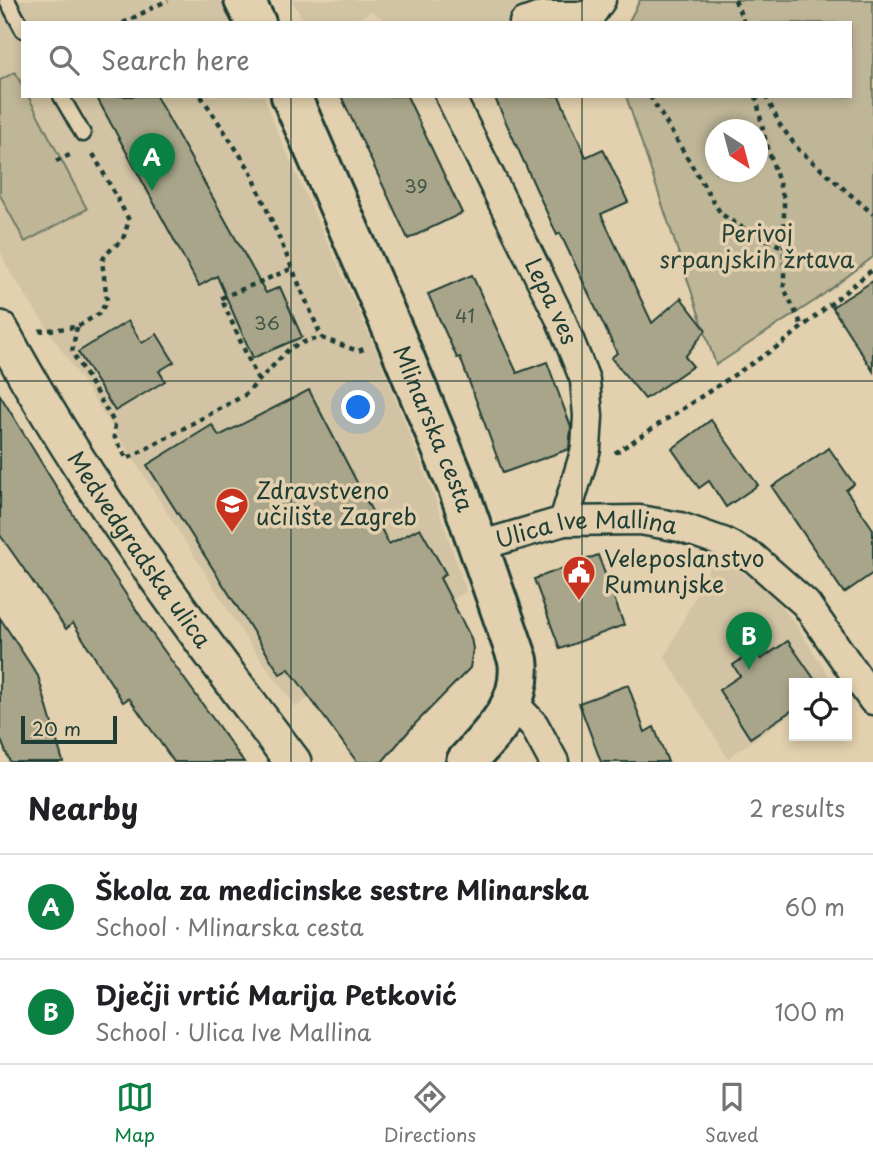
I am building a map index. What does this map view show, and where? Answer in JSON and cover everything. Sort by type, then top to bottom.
[{"type":"main road","points":[[244,0],[255,21]]},
{"type":"main road","name":"Mlinarska cesta","points":[[292,98],[458,488],[518,660],[520,674],[513,703]]},
{"type":"main road","points":[[466,762],[496,729],[513,703]]},
{"type":"street","points":[[529,21],[543,16],[590,16],[601,0]]},
{"type":"street","name":"Lepa ves","points":[[451,98],[561,320],[585,380],[588,416],[586,449],[564,521]]},
{"type":"street","name":"Medvedgradska ulica","points":[[0,329],[30,384],[107,508],[197,636],[293,762]]},
{"type":"street","name":"Ulica Ive Mallina","points":[[479,546],[564,521],[640,520],[680,527],[723,542],[754,558],[806,604],[873,700]]},
{"type":"street","points":[[513,703],[534,725],[554,762]]},
{"type":"lane","points":[[6,0],[21,26]]},
{"type":"lane","points":[[62,98],[83,134]]},
{"type":"path","points":[[127,21],[168,0]]},
{"type":"path","points":[[735,0],[743,21]]},
{"type":"path","points":[[202,98],[250,170],[322,338]]},
{"type":"path","points":[[651,98],[721,214],[751,233],[785,248]]},
{"type":"path","points":[[757,98],[764,135],[785,199],[784,288],[803,328]]},
{"type":"path","points":[[767,98],[780,125],[799,150],[873,214]]},
{"type":"path","points":[[34,332],[77,327],[100,313],[107,300],[102,261],[123,239],[129,220],[83,134]]},
{"type":"path","points":[[56,161],[66,157]]},
{"type":"path","points":[[258,380],[221,298],[291,269]]},
{"type":"path","points":[[577,477],[783,343],[873,269]]},
{"type":"path","points":[[77,327],[72,352],[115,424],[114,436],[127,459],[245,395],[290,348],[322,338],[358,351],[371,346]]},
{"type":"shaded area","points":[[0,0],[220,0],[231,21],[21,21],[21,98],[265,98],[277,131],[376,350],[435,499],[466,591],[296,707],[245,637],[135,461],[7,267],[0,250]]},
{"type":"shaded area","points":[[292,0],[532,0],[510,21],[386,21],[372,11],[353,21],[304,21]]},
{"type":"shaded area","points":[[714,558],[764,584],[793,621],[831,678],[789,678],[789,715],[728,758],[665,657]]},
{"type":"green space","name":"Perivoj srpanjskih žrtava","points":[[640,0],[873,0],[873,257],[816,300],[716,365],[627,98],[852,98],[852,21],[629,21]]},
{"type":"green space","points":[[15,72],[21,83],[21,98],[29,98],[87,209],[25,242],[0,195],[0,80]]},
{"type":"building","points":[[97,98],[157,98],[266,293],[280,287],[302,337],[253,358],[217,276],[199,286]]},
{"type":"building","points":[[342,98],[408,98],[462,213],[408,239]]},
{"type":"building","points":[[495,98],[560,98],[586,157],[603,149],[628,202],[601,214],[652,323],[681,298],[706,330],[685,357],[693,366],[645,399],[611,358],[617,353],[560,233],[557,235]]},
{"type":"building","points":[[472,275],[517,373],[547,362],[571,427],[569,449],[503,473],[460,357],[457,358],[428,294]]},
{"type":"building","points":[[873,281],[873,371],[832,307]]},
{"type":"building","points":[[128,321],[142,343],[157,334],[174,362],[159,371],[165,381],[115,411],[78,352]]},
{"type":"building","points":[[309,390],[389,544],[420,528],[446,574],[440,578],[471,638],[473,649],[470,668],[382,762],[357,762],[289,669],[280,674],[147,465],[212,425],[219,436]]},
{"type":"building","points":[[0,395],[79,524],[155,638],[244,762],[174,762],[129,698],[123,702],[73,623],[66,629],[0,535]]},
{"type":"building","points":[[711,420],[758,485],[726,507],[709,481],[699,488],[672,449]]},
{"type":"building","points":[[829,448],[854,484],[846,490],[873,529],[873,573],[844,593],[772,487]]},
{"type":"building","name":"Veleposlanstvo Rumunjske","points":[[598,555],[624,625],[560,649],[534,579]]},
{"type":"building","points":[[0,618],[38,676],[63,762],[10,762],[0,738]]},
{"type":"building","points":[[788,641],[814,678],[789,678],[789,712],[750,738],[719,690],[740,676],[733,665],[755,650],[761,659]]},
{"type":"building","points":[[628,685],[645,732],[654,727],[668,762],[601,762],[579,703]]},
{"type":"place","name":"Škola za medicinske sestre Mlinarska","points":[[152,191]]},
{"type":"place","name":"Zdravstveno učilište Zagreb","points":[[232,534]]},
{"type":"place","name":"Veleposlanstvo Rumunjske","points":[[579,602]]},
{"type":"place","name":"Dječji vrtić Marija Petković","points":[[749,670]]}]
